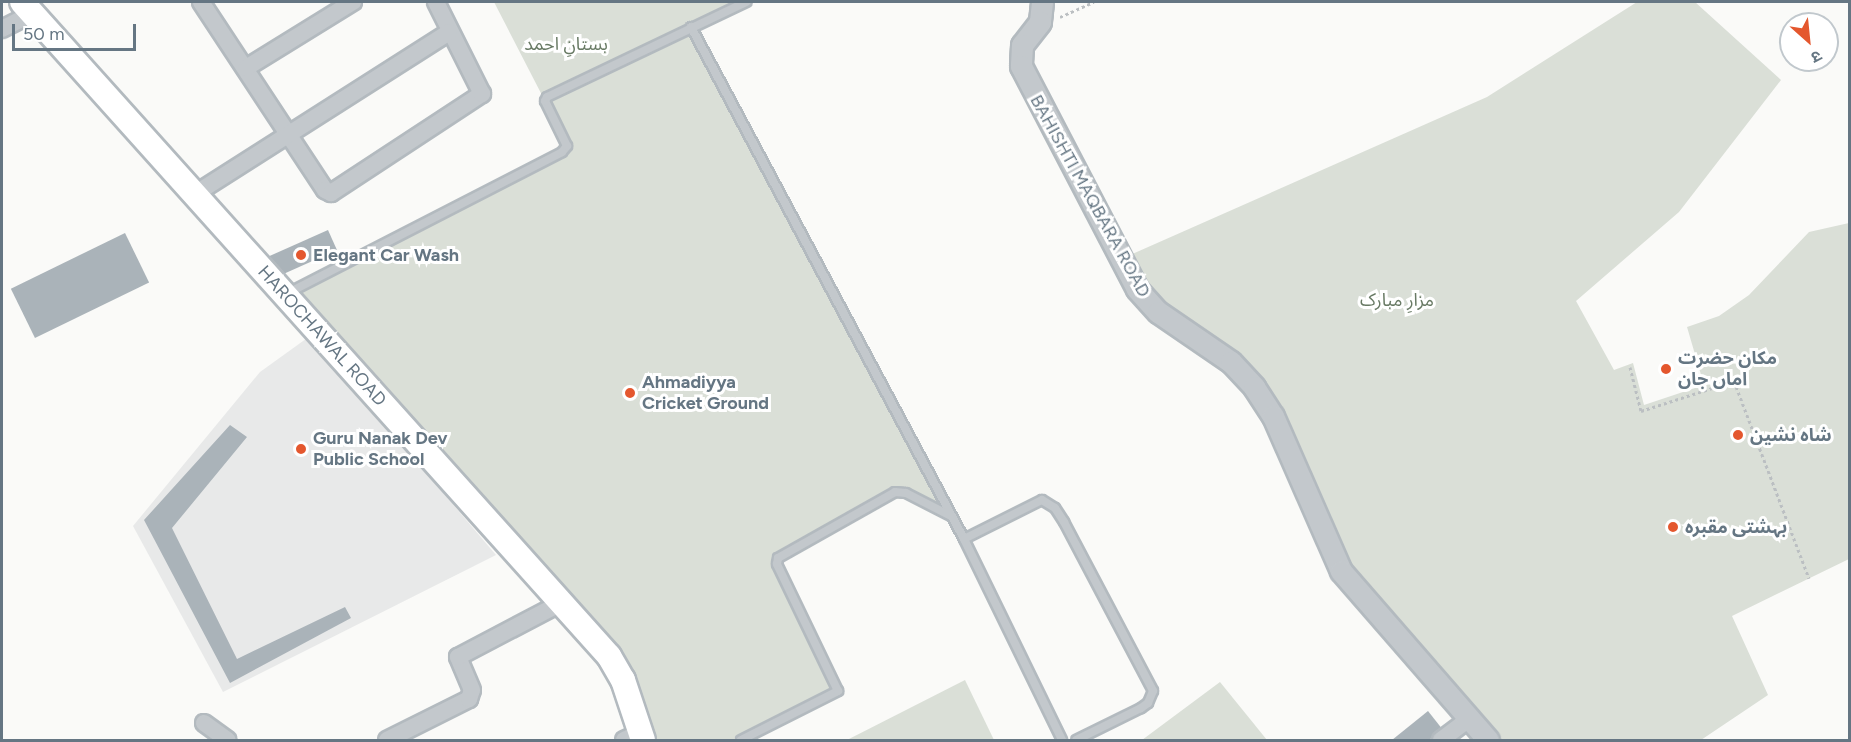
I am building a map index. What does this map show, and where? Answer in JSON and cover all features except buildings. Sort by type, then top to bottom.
[{"type":"main road","name":"HAROCHAWAL ROAD","points":[[28,7],[616,667],[636,738]]},
{"type":"street","points":[[246,68],[353,2]]},
{"type":"street","points":[[204,3],[325,190],[335,191],[479,98],[482,88],[449,32],[436,2]]},
{"type":"street","points":[[2,29],[28,7]]},
{"type":"street","name":"BAHISHTI MAQBARA ROAD","points":[[1041,12],[1022,45],[1021,66],[1137,289],[1152,307],[1231,362],[1254,387],[1273,416],[1341,571],[1488,741]]},
{"type":"street","points":[[195,194],[449,32]]},
{"type":"street","points":[[387,741],[469,699],[472,690],[458,657],[561,603]]},
{"type":"street","points":[[1441,741],[1470,719]]},
{"type":"street","points":[[204,723],[227,741]]},
{"type":"lane","points":[[285,295],[562,152],[566,142],[545,99],[746,2]]},
{"type":"lane","points":[[691,27],[964,539],[1062,741]]},
{"type":"lane","points":[[741,741],[838,691],[777,564],[778,558],[895,492],[906,493],[952,516]]},
{"type":"lane","points":[[964,539],[1042,500],[1055,508],[1064,522],[1153,691],[1148,703],[1141,708],[1076,741]]},
{"type":"path","points":[[1041,12],[1094,2]]},
{"type":"path","points":[[1630,367],[1641,411],[1734,381],[1809,578]]},
{"type":"shaded area","name":"Guru Nanak Dev Public School","points":[[310,336],[496,555],[223,692],[133,526],[260,372]]},
{"type":"green space","name":"Ahmadiyya Cricket Ground","points":[[494,2],[753,2],[693,30],[952,516],[900,491],[778,558],[838,687],[741,740],[639,740],[623,680],[285,295],[565,150],[545,101]]},
{"type":"green space","name":"مزارِ مبارک","points":[[1637,2],[1695,2],[1781,80],[1679,212],[1576,301],[1614,370],[1633,363],[1644,405],[1704,385],[1687,327],[1719,316],[1749,295],[1809,232],[1849,223],[1849,559],[1732,616],[1768,695],[1701,740],[1488,740],[1341,571],[1239,370],[1158,312],[1121,259],[1487,97]]},
{"type":"green space","points":[[965,680],[994,740],[847,740]]},
{"type":"green space","points":[[1220,682],[1267,740],[1142,740]]},
{"type":"place","name":"Elegant Car Wash","points":[[301,255]]},
{"type":"place","name":"مکان حضرت اماں جان","points":[[1666,369]]},
{"type":"place","name":"Ahmadiyya Cricket Ground","points":[[630,393]]},
{"type":"place","name":"شاہ نشین","points":[[1738,435]]},
{"type":"place","name":"Guru Nanak Dev Public School","points":[[301,449]]},
{"type":"place","name":"بہشتی مقبرہ","points":[[1673,527]]},
{"type":"park label","name":"بستانِ احمد","points":[[566,44]]}]
